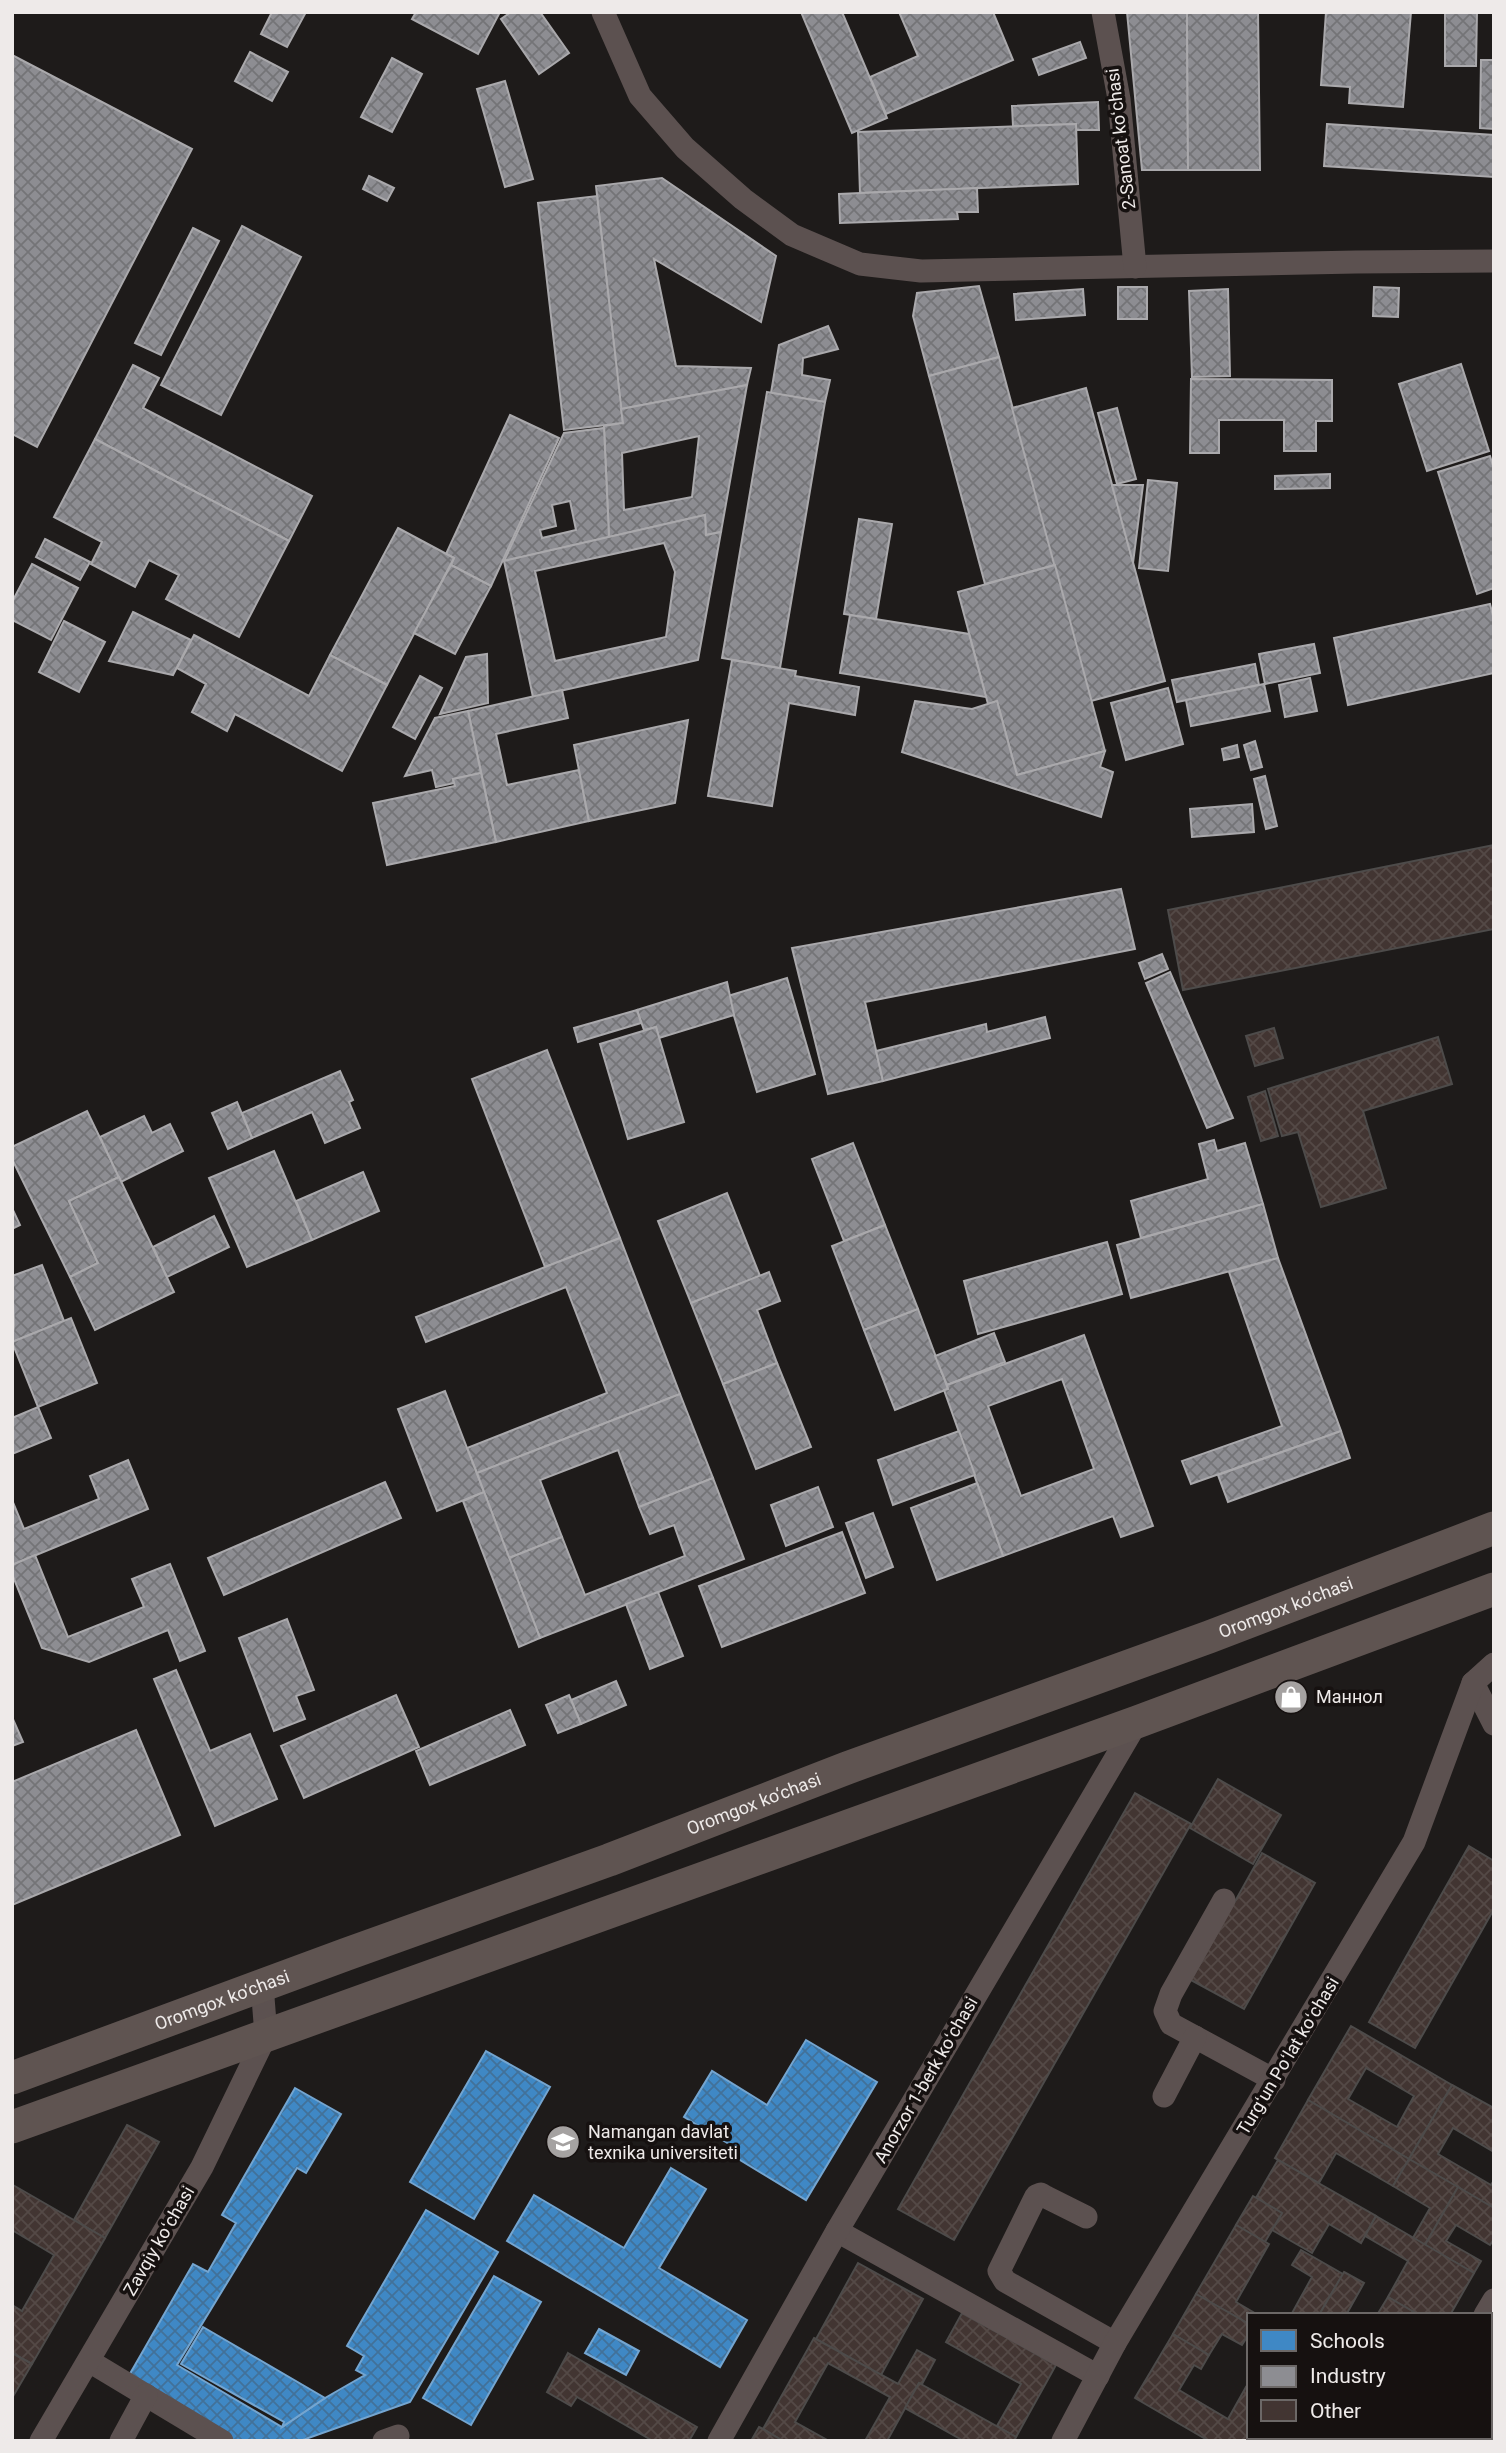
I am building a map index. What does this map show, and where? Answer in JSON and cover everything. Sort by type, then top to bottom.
[{"type":"main road","name":"Oromgox ko‘chasi","points":[[12,2078],[609,1860],[1494,1528]]},
{"type":"main road","points":[[12,2127],[1137,1722],[1494,1589]]},
{"type":"main road","points":[[1209,1637],[1227,1688]]},
{"type":"street","points":[[603,12],[640,96],[685,148],[743,199],[792,235],[860,264],[921,271],[1494,261]]},
{"type":"street","name":"2-Sanoat koʻchasi","points":[[1103,12],[1119,99],[1135,267]]},
{"type":"street","name":"Turgʻun Poʻlat koʻchasi","points":[[1063,2441],[1115,2343],[1414,1842],[1473,1683],[1494,1664]]},
{"type":"street","points":[[1473,1683],[1494,1724]]},
{"type":"street","name":"Anorzor 1-berk koʻchasi","points":[[719,2441],[837,2231],[1137,1722]]},
{"type":"street","points":[[1224,1900],[1171,1994],[1165,2011],[1171,2024],[1274,2080]]},
{"type":"street","points":[[262,1985],[266,2035]]},
{"type":"street","name":"Zavqiy koʻchasi","points":[[41,2441],[202,2167],[266,2035]]},
{"type":"street","points":[[1164,2096],[1195,2037]]},
{"type":"street","points":[[1086,2217],[1041,2194],[1036,2196],[999,2271],[1005,2281],[1115,2343]]},
{"type":"street","points":[[837,2231],[1098,2376]]},
{"type":"street","points":[[89,2361],[222,2441]]},
{"type":"street","points":[[121,2441],[146,2395]]},
{"type":"building: Schools","points":[[806,2040],[877,2082],[806,2200],[735,2157],[739,2150],[684,2117],[712,2071],[767,2105]]},
{"type":"building: Schools","points":[[486,2051],[550,2087],[474,2219],[410,2182]]},
{"type":"building: Schools","points":[[295,2088],[341,2114],[306,2173],[297,2168],[177,2365],[282,2427],[365,2375],[356,2370],[364,2356],[347,2346],[426,2210],[498,2252],[410,2402],[300,2441],[231,2441],[127,2379],[193,2264],[208,2272],[236,2223],[222,2215]]},
{"type":"building: Schools","points":[[671,2168],[706,2189],[659,2268],[747,2320],[720,2367],[507,2241],[534,2195],[624,2248]]},
{"type":"building: Schools","points":[[494,2276],[541,2302],[471,2425],[423,2398]]},
{"type":"building: Schools","points":[[203,2327],[325,2398],[282,2427],[284,2422],[181,2364]]},
{"type":"building: Schools","points":[[599,2329],[639,2351],[626,2375],[585,2353]]},
{"type":"building: Industry","points":[[272,12],[306,12],[287,47],[261,34]]},
{"type":"building: Industry","points":[[416,12],[500,12],[478,54],[412,19]]},
{"type":"building: Industry","points":[[511,12],[540,12],[569,53],[539,74],[501,19]]},
{"type":"building: Industry","points":[[801,12],[842,12],[887,118],[852,133]]},
{"type":"building: Industry","points":[[899,12],[993,12],[1013,60],[886,114],[870,77],[918,56]]},
{"type":"building: Industry","points":[[1127,12],[1187,12],[1188,170],[1142,170]]},
{"type":"building: Industry","points":[[1187,12],[1258,12],[1260,170],[1188,170]]},
{"type":"building: Industry","points":[[1326,12],[1411,12],[1403,107],[1349,103],[1350,87],[1321,85]]},
{"type":"building: Industry","points":[[1445,12],[1477,12],[1476,66],[1445,66]]},
{"type":"building: Industry","points":[[1080,42],[1086,58],[1039,75],[1033,59]]},
{"type":"building: Industry","points":[[250,52],[288,72],[272,101],[235,81]]},
{"type":"building: Industry","points":[[12,55],[192,149],[37,447],[12,434]]},
{"type":"building: Industry","points":[[392,58],[422,74],[392,132],[361,117]]},
{"type":"building: Industry","points":[[1481,60],[1494,60],[1494,129],[1480,128]]},
{"type":"building: Industry","points":[[505,81],[533,179],[505,187],[477,89]]},
{"type":"building: Industry","points":[[1098,102],[1099,130],[1075,130],[1076,124],[1013,126],[1012,106]]},
{"type":"building: Industry","points":[[1076,124],[1078,184],[860,193],[858,132]]},
{"type":"building: Industry","points":[[1327,124],[1494,135],[1494,177],[1324,166]]},
{"type":"building: Industry","points":[[369,176],[394,188],[387,201],[363,189]]},
{"type":"building: Industry","points":[[662,178],[776,256],[761,322],[654,259],[676,366],[751,368],[747,385],[621,409],[596,186]]},
{"type":"building: Industry","points":[[977,188],[978,212],[957,212],[958,219],[840,223],[839,194]]},
{"type":"building: Industry","points":[[597,196],[623,423],[564,430],[538,203]]},
{"type":"building: Industry","points":[[242,226],[301,257],[221,415],[161,385]]},
{"type":"building: Industry","points":[[193,228],[219,241],[161,355],[135,343]]},
{"type":"building: Industry","points":[[979,286],[999,357],[929,376],[913,316],[917,293]]},
{"type":"building: Industry","points":[[1118,287],[1147,287],[1147,319],[1118,319]]},
{"type":"building: Industry","points":[[1374,287],[1399,288],[1398,317],[1373,316]]},
{"type":"building: Industry","points":[[1083,289],[1085,315],[1016,320],[1014,294]]},
{"type":"building: Industry","points":[[1228,289],[1230,376],[1192,377],[1189,291]]},
{"type":"building: Industry","points":[[828,326],[838,349],[803,358],[802,375],[830,380],[825,402],[771,393],[779,345]]},
{"type":"building: Industry","points":[[999,357],[1055,565],[985,584],[929,376]]},
{"type":"building: Industry","points":[[1461,364],[1489,451],[1427,471],[1399,384]]},
{"type":"building: Industry","points":[[133,365],[159,378],[143,408],[312,496],[289,541],[95,439]]},
{"type":"building: Industry","points":[[1191,379],[1332,380],[1332,421],[1316,421],[1316,451],[1284,451],[1284,420],[1219,420],[1219,453],[1190,453]]},
{"type":"building: Industry","points":[[747,385],[721,532],[706,535],[705,515],[609,537],[604,426],[623,423],[621,409]],"holes":[[[699,436],[692,497],[624,510],[622,453]]]},
{"type":"building: Industry","points":[[1086,388],[1165,681],[1091,701],[1012,408]]},
{"type":"building: Industry","points":[[767,392],[825,402],[780,668],[722,658]]},
{"type":"building: Industry","points":[[1117,408],[1136,479],[1117,484],[1098,413]]},
{"type":"building: Industry","points":[[510,415],[559,438],[491,586],[451,565],[454,558],[446,554]]},
{"type":"building: Industry","points":[[604,428],[609,537],[504,561],[564,433]],"holes":[[[570,501],[576,530],[542,538],[540,530],[556,526],[552,505]]]},
{"type":"building: Industry","points":[[95,439],[289,541],[239,637],[166,599],[179,575],[149,560],[135,587],[91,564],[102,542],[54,517]]},
{"type":"building: Industry","points":[[1490,456],[1494,469],[1494,588],[1477,594],[1438,472]]},
{"type":"building: Industry","points":[[1330,474],[1330,488],[1275,489],[1275,476]]},
{"type":"building: Industry","points":[[1148,480],[1177,483],[1168,571],[1139,568]]},
{"type":"building: Industry","points":[[1112,485],[1143,485],[1133,563]]},
{"type":"building: Industry","points":[[705,515],[706,535],[721,532],[698,660],[533,697],[504,561]],"holes":[[[664,543],[675,572],[666,637],[555,661],[535,571]]]},
{"type":"building: Industry","points":[[859,519],[892,524],[876,619],[844,614]]},
{"type":"building: Industry","points":[[398,528],[454,558],[387,685],[330,655]]},
{"type":"building: Industry","points":[[45,539],[90,562],[80,580],[36,557]]},
{"type":"building: Industry","points":[[32,564],[78,588],[51,640],[12,620],[12,602]]},
{"type":"building: Industry","points":[[451,565],[491,586],[455,654],[414,633]]},
{"type":"building: Industry","points":[[1055,565],[1105,751],[1017,775],[997,701],[988,704],[958,592]]},
{"type":"building: Industry","points":[[1490,604],[1494,620],[1494,673],[1348,705],[1334,638]]},
{"type":"building: Industry","points":[[133,612],[191,640],[173,675],[109,661]]},
{"type":"building: Industry","points":[[850,615],[969,634],[986,697],[840,673]]},
{"type":"building: Industry","points":[[64,621],[105,642],[79,692],[39,672]]},
{"type":"building: Industry","points":[[194,635],[309,696],[330,655],[387,685],[342,771],[235,714],[227,731],[192,712],[206,684],[177,668]]},
{"type":"building: Industry","points":[[1314,644],[1320,673],[1265,684],[1259,654]]},
{"type":"building: Industry","points":[[487,654],[488,703],[440,714],[466,657]]},
{"type":"building: Industry","points":[[732,660],[796,671],[795,676],[859,687],[855,715],[789,703],[772,806],[708,796]]},
{"type":"building: Industry","points":[[1255,664],[1259,685],[1177,702],[1172,680]]},
{"type":"building: Industry","points":[[420,676],[442,688],[415,739],[393,727]]},
{"type":"building: Industry","points":[[1310,678],[1317,711],[1285,717],[1279,685]]},
{"type":"building: Industry","points":[[1264,684],[1270,711],[1191,726],[1186,700]]},
{"type":"building: Industry","points":[[1168,688],[1183,744],[1126,760],[1111,703]]},
{"type":"building: Industry","points":[[562,690],[568,718],[496,734],[507,785],[579,770],[589,821],[496,842],[468,711]]},
{"type":"building: Industry","points":[[915,701],[972,709],[997,701],[1017,775],[1105,751],[1100,767],[1113,772],[1101,817],[902,752]]},
{"type":"building: Industry","points":[[468,711],[481,773],[453,779],[454,783],[436,787],[432,770],[405,776],[435,718]]},
{"type":"building: Industry","points":[[688,720],[675,803],[589,821],[574,745]]},
{"type":"building: Industry","points":[[1255,741],[1262,767],[1251,770],[1244,745]]},
{"type":"building: Industry","points":[[1237,745],[1239,757],[1224,760],[1222,749]]},
{"type":"building: Industry","points":[[481,773],[496,842],[387,865],[373,803],[455,786],[453,779]]},
{"type":"building: Industry","points":[[1265,776],[1277,826],[1266,829],[1254,779]]},
{"type":"building: Industry","points":[[1252,804],[1254,832],[1192,837],[1190,809]]},
{"type":"building: Industry","points":[[1121,889],[1135,949],[865,1002],[883,1081],[828,1094],[792,948]]},
{"type":"building: Industry","points":[[1162,954],[1168,969],[1145,979],[1139,963]]},
{"type":"building: Industry","points":[[1170,972],[1233,1118],[1207,1128],[1146,983]]},
{"type":"building: Industry","points":[[787,978],[815,1074],[757,1092],[728,996]]},
{"type":"building: Industry","points":[[727,982],[734,1015],[659,1038],[656,1027],[644,1030],[637,1010]]},
{"type":"building: Industry","points":[[637,1010],[641,1023],[578,1042],[574,1028]]},
{"type":"building: Industry","points":[[1045,1017],[1050,1038],[883,1081],[876,1051],[986,1024],[987,1032]]},
{"type":"building: Industry","points":[[656,1027],[684,1122],[628,1139],[600,1044]]},
{"type":"building: Industry","points":[[547,1050],[620,1238],[545,1267],[472,1079]]},
{"type":"building: Industry","points":[[340,1071],[353,1100],[349,1102],[360,1128],[325,1143],[312,1112],[252,1138],[242,1113]]},
{"type":"building: Industry","points":[[237,1102],[252,1138],[228,1149],[212,1113]]},
{"type":"building: Industry","points":[[87,1111],[119,1177],[69,1201],[98,1263],[70,1277],[12,1159],[12,1147]]},
{"type":"building: Industry","points":[[144,1116],[152,1133],[170,1124],[183,1151],[121,1182],[100,1137]]},
{"type":"building: Industry","points":[[1214,1140],[1217,1151],[1245,1143],[1263,1204],[1141,1238],[1131,1201],[1208,1179],[1199,1144]]},
{"type":"building: Industry","points":[[853,1143],[885,1225],[844,1241],[812,1159]]},
{"type":"building: Industry","points":[[274,1151],[312,1240],[247,1267],[209,1178]]},
{"type":"building: Industry","points":[[363,1172],[379,1211],[312,1240],[296,1201]]},
{"type":"building: Industry","points":[[119,1177],[174,1292],[95,1330],[70,1277],[98,1263],[69,1201]]},
{"type":"building: Industry","points":[[727,1193],[760,1276],[691,1303],[658,1221]]},
{"type":"building: Industry","points":[[1263,1204],[1278,1258],[1131,1298],[1117,1245]]},
{"type":"building: Industry","points":[[12,1208],[20,1225],[12,1229]]},
{"type":"building: Industry","points":[[214,1216],[229,1247],[167,1277],[153,1247]]},
{"type":"building: Industry","points":[[885,1225],[918,1309],[864,1330],[832,1246]]},
{"type":"building: Industry","points":[[620,1238],[680,1394],[477,1473],[467,1448],[607,1393],[566,1287],[426,1342],[416,1317]]},
{"type":"building: Industry","points":[[1107,1242],[1122,1294],[978,1334],[964,1281]]},
{"type":"building: Industry","points":[[1278,1258],[1341,1431],[1191,1484],[1182,1461],[1282,1426],[1229,1272]]},
{"type":"building: Industry","points":[[42,1265],[64,1321],[12,1342],[12,1276]]},
{"type":"building: Industry","points":[[769,1272],[780,1301],[757,1310],[777,1363],[723,1384],[691,1303]]},
{"type":"building: Industry","points":[[918,1309],[948,1389],[895,1410],[864,1330]]},
{"type":"building: Industry","points":[[71,1318],[97,1383],[38,1407],[12,1342]]},
{"type":"building: Industry","points":[[994,1333],[1005,1362],[947,1385],[935,1356]]},
{"type":"building: Industry","points":[[1084,1335],[1153,1526],[1121,1537],[1113,1516],[1003,1556],[944,1390],[948,1389],[947,1385]],"holes":[[[1062,1379],[1094,1469],[1021,1496],[988,1406]]]},
{"type":"building: Industry","points":[[777,1363],[811,1447],[756,1469],[723,1384]]},
{"type":"building: Industry","points":[[445,1391],[484,1492],[437,1511],[398,1409]]},
{"type":"building: Industry","points":[[680,1394],[713,1478],[639,1507],[618,1450],[540,1480],[562,1537],[509,1558],[477,1473]]},
{"type":"building: Industry","points":[[38,1407],[51,1438],[12,1454],[12,1418]]},
{"type":"building: Industry","points":[[959,1431],[975,1475],[893,1505],[878,1460]]},
{"type":"building: Industry","points":[[1341,1431],[1350,1458],[1228,1502],[1218,1475]]},
{"type":"building: Industry","points":[[128,1460],[148,1509],[12,1565],[12,1500],[24,1529],[99,1499],[90,1476]]},
{"type":"building: Industry","points":[[713,1478],[744,1559],[540,1638],[509,1558],[562,1537],[585,1595],[685,1556],[674,1525],[650,1534],[639,1507]]},
{"type":"building: Industry","points":[[385,1482],[401,1518],[224,1595],[208,1558]]},
{"type":"building: Industry","points":[[977,1483],[1003,1556],[937,1580],[911,1508]]},
{"type":"building: Industry","points":[[818,1487],[833,1527],[786,1546],[771,1505]]},
{"type":"building: Industry","points":[[484,1492],[540,1638],[519,1647],[463,1501]]},
{"type":"building: Industry","points":[[873,1513],[893,1567],[866,1578],[846,1523]]},
{"type":"building: Industry","points":[[842,1532],[865,1593],[722,1647],[699,1586]]},
{"type":"building: Industry","points":[[35,1555],[68,1637],[144,1607],[132,1579],[170,1564],[205,1651],[180,1661],[168,1630],[89,1662],[42,1648],[12,1574],[12,1565]]},
{"type":"building: Industry","points":[[658,1592],[683,1656],[650,1669],[626,1604]]},
{"type":"building: Industry","points":[[287,1619],[314,1690],[296,1696],[305,1719],[274,1731],[239,1638]]},
{"type":"building: Industry","points":[[176,1670],[210,1751],[250,1734],[277,1799],[215,1826],[154,1679]]},
{"type":"building: Industry","points":[[616,1681],[626,1705],[581,1724],[571,1700]]},
{"type":"building: Industry","points":[[396,1695],[419,1747],[304,1798],[281,1746]]},
{"type":"building: Industry","points":[[569,1695],[581,1724],[558,1733],[546,1705]]},
{"type":"building: Industry","points":[[510,1710],[525,1745],[430,1785],[416,1751]]},
{"type":"building: Industry","points":[[12,1717],[23,1742],[12,1746]]},
{"type":"building: Industry","points":[[136,1730],[180,1835],[12,1905],[12,1782]]},
{"type":"building: Other","points":[[1494,845],[1494,929],[1183,990],[1168,910]]},
{"type":"building: Other","points":[[1274,1028],[1283,1058],[1255,1066],[1246,1036]]},
{"type":"building: Other","points":[[1438,1037],[1452,1084],[1363,1111],[1386,1188],[1321,1207],[1298,1132],[1282,1136],[1268,1089]]},
{"type":"building: Other","points":[[1265,1091],[1278,1136],[1261,1141],[1248,1097]]},
{"type":"building: Other","points":[[1218,1779],[1281,1815],[1253,1864],[1190,1828]]},
{"type":"building: Other","points":[[1135,1793],[1191,1824],[954,2240],[898,2209]]},
{"type":"building: Other","points":[[1469,1846],[1494,1861],[1494,1909],[1415,2048],[1369,2022]]},
{"type":"building: Other","points":[[1262,1853],[1315,1883],[1244,2009],[1191,1980]]},
{"type":"building: Other","points":[[1351,2026],[1452,2085],[1409,2159],[1308,2100]],"holes":[[[1366,2068],[1414,2096],[1397,2127],[1348,2099]]]},
{"type":"building: Other","points":[[1452,2085],[1494,2108],[1494,2152],[1453,2128],[1438,2154],[1491,2185],[1494,2180],[1494,2208],[1409,2159]]},
{"type":"building: Other","points":[[1308,2100],[1409,2159],[1393,2186],[1336,2153],[1319,2183],[1275,2158]]},
{"type":"building: Other","points":[[127,2125],[159,2142],[105,2238],[74,2220]]},
{"type":"building: Other","points":[[1409,2159],[1458,2187],[1425,2245],[1413,2238],[1430,2208],[1393,2186]]},
{"type":"building: Other","points":[[1278,2160],[1376,2216],[1361,2243],[1329,2224],[1312,2253],[1272,2230],[1282,2213],[1256,2198]]},
{"type":"building: Other","points":[[13,2185],[105,2238],[32,2364],[12,2353],[12,2305],[22,2311],[54,2255],[12,2230]]},
{"type":"building: Other","points":[[1458,2187],[1494,2208],[1494,2239],[1490,2245],[1456,2225],[1446,2241],[1481,2261],[1474,2273],[1425,2245]]},
{"type":"building: Other","points":[[1253,2196],[1282,2213],[1265,2242],[1236,2225]]},
{"type":"building: Other","points":[[1376,2216],[1474,2273],[1451,2313],[1416,2313],[1388,2297],[1408,2261],[1365,2236]]},
{"type":"building: Other","points":[[1236,2225],[1269,2244],[1236,2302],[1255,2313],[1247,2313],[1247,2323],[1196,2294]]},
{"type":"building: Other","points":[[1301,2250],[1343,2274],[1320,2313],[1292,2313],[1312,2277],[1292,2265]]},
{"type":"building: Other","points":[[858,2263],[923,2299],[881,2375],[816,2339]]},
{"type":"building: Other","points":[[1344,2272],[1364,2283],[1347,2313],[1320,2313]]},
{"type":"building: Other","points":[[1196,2294],[1247,2323],[1247,2337],[1242,2345],[1222,2334],[1209,2355],[1173,2334]]},
{"type":"building: Other","points":[[1388,2297],[1416,2313],[1378,2313]]},
{"type":"building: Other","points":[[962,2313],[1056,2365],[1016,2437],[997,2426],[1021,2384],[946,2342]]},
{"type":"building: Other","points":[[1173,2334],[1209,2355],[1201,2369],[1194,2365],[1179,2390],[1228,2419],[1247,2388],[1247,2439],[1209,2441],[1135,2398]]},
{"type":"building: Other","points":[[814,2338],[898,2384],[917,2350],[935,2360],[887,2441],[865,2441],[890,2397],[828,2363],[795,2422],[829,2441],[783,2441],[763,2429]]},
{"type":"building: Other","points":[[1494,2341],[1494,2414],[1492,2413]]},
{"type":"building: Other","points":[[12,2353],[32,2364],[12,2398]]},
{"type":"building: Other","points":[[568,2353],[697,2427],[689,2441],[653,2441],[577,2397],[571,2406],[547,2392]]},
{"type":"building: Other","points":[[919,2383],[1016,2437],[1014,2441],[964,2441],[905,2408]]},
{"type":"building: Other","points":[[759,2427],[763,2429],[783,2441],[751,2441]]},
{"type":"building: Other","points":[[1302,2439],[1378,2439],[1377,2441],[1301,2441]]},
{"type":"place","name":"Маннол","points":[[1291,1697]]},
{"type":"place","name":"Namangan davlat texnika universiteti","points":[[563,2142]]}]
